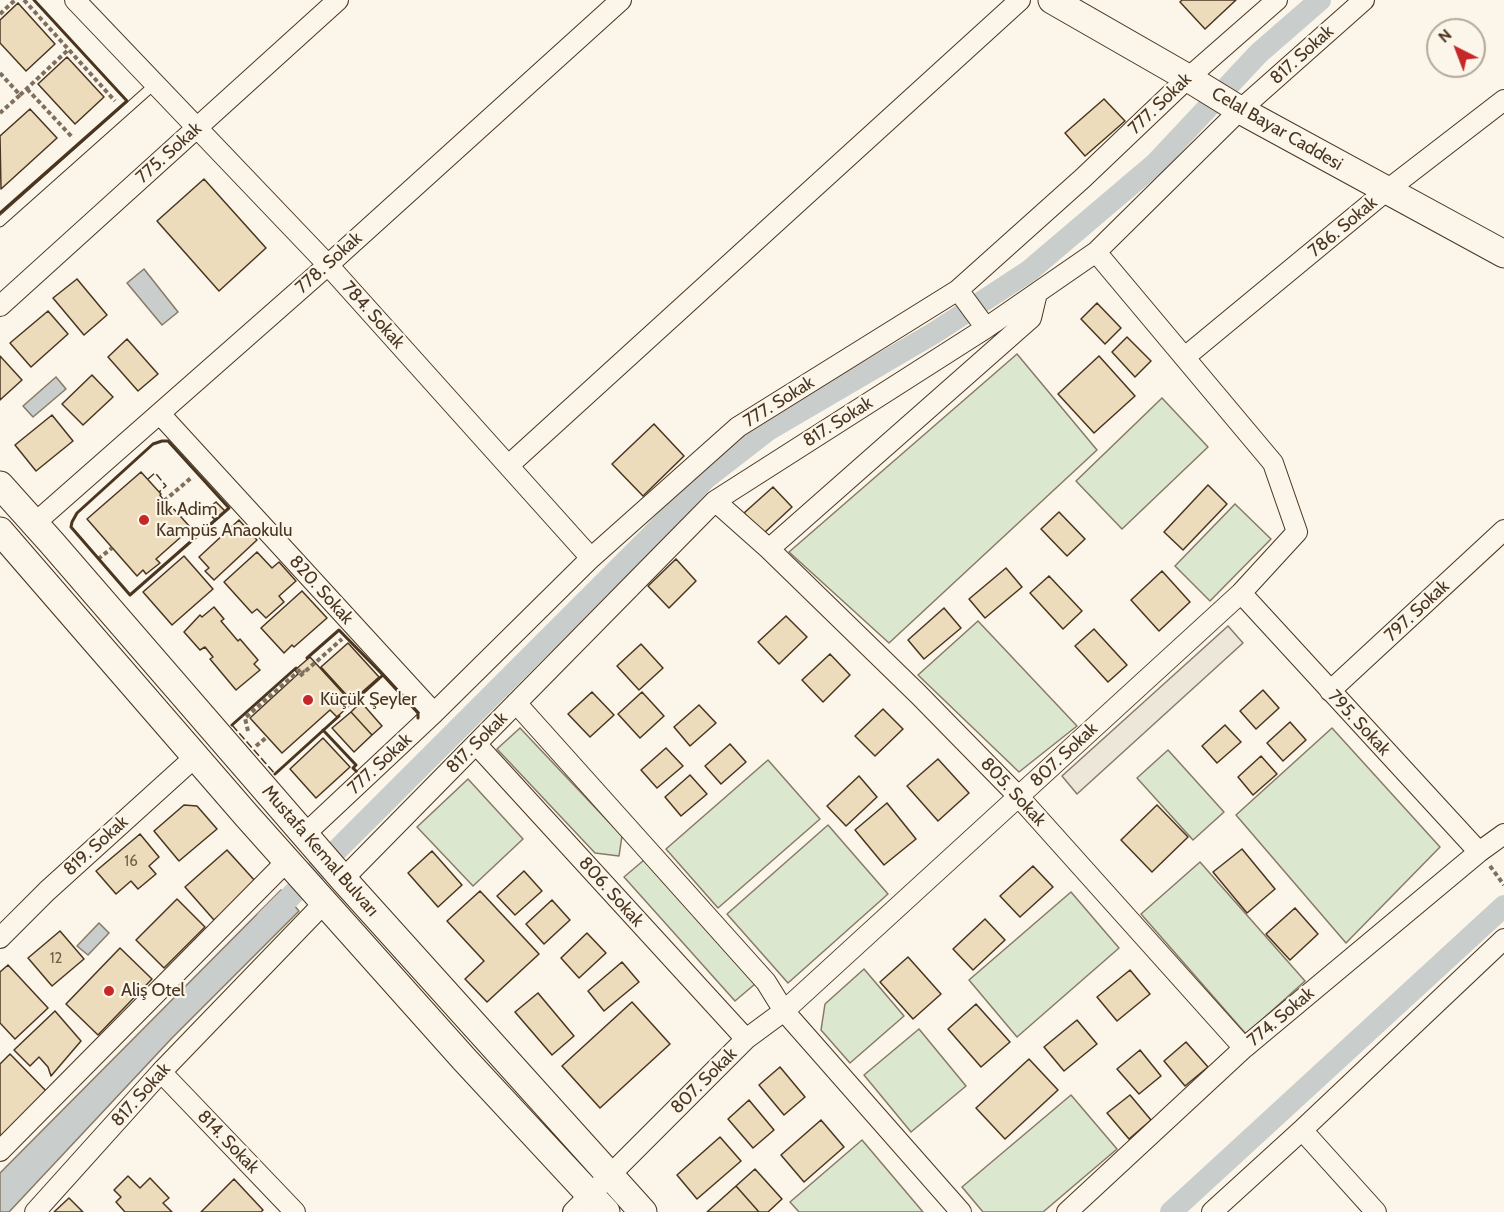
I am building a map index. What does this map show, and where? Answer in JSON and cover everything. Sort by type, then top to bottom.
[{"type":"main road","name":"Celal Bayar Caddesi","points":[[1052,0],[1240,110],[1504,254]]},
{"type":"main road","name":"Mustafa Kemal Bulvarı","points":[[0,486],[35,523],[344,879],[643,1212]]},
{"type":"main road","name":"Mustafa Kemal Bulvarı","points":[[0,531],[195,757],[464,1059],[590,1206]]},
{"type":"street","name":"784. Sokak","points":[[75,0],[328,265],[591,558]]},
{"type":"street","name":"775. Sokak","points":[[0,306],[338,0]]},
{"type":"street","name":"778. Sokak","points":[[35,523],[328,265],[621,0]]},
{"type":"street","points":[[509,465],[1020,0]]},
{"type":"street","name":"777. Sokak","points":[[305,834],[434,713],[591,558],[738,427],[957,290],[1083,178],[1188,78],[1277,0]]},
{"type":"street","name":"817. Sokak","points":[[344,879],[715,501],[986,328],[1096,252],[1240,110],[1364,0]]},
{"type":"street","name":"786. Sokak","points":[[1185,357],[1386,191],[1504,100]]},
{"type":"street","name":"807. Sokak","points":[[590,1206],[611,1174],[746,1039],[784,1011],[1241,593],[1297,532],[1273,462],[1096,252]]},
{"type":"street","points":[[957,290],[986,328]]},
{"type":"street","points":[[769,549],[1031,318],[1037,292]]},
{"type":"street","name":"820. Sokak","points":[[160,414],[434,713]]},
{"type":"street","name":"805. Sokak","points":[[715,501],[769,549],[918,694],[1019,797],[1244,1048]]},
{"type":"street","name":"797. Sokak","points":[[1330,691],[1504,530]]},
{"type":"street","name":"795. Sokak","points":[[1241,593],[1482,856]]},
{"type":"street","points":[[516,703],[766,982],[784,1011],[961,1212]]},
{"type":"street","name":"806. Sokak","points":[[476,744],[746,1039]]},
{"type":"street","name":"819. Sokak","points":[[0,938],[47,891],[195,757]]},
{"type":"street","name":"774. Sokak","points":[[1067,1212],[1244,1048],[1482,856],[1504,834]]},
{"type":"street","points":[[0,1151],[287,861]]},
{"type":"street","name":"817. Sokak","points":[[35,1212],[161,1072],[324,903]]},
{"type":"street","points":[[1212,1212],[1504,939]]},
{"type":"street","name":"814. Sokak","points":[[161,1072],[295,1212]]},
{"type":"street","points":[[1302,1130],[1376,1212]]},
{"type":"lane","points":[[0,222],[155,84]]},
{"type":"path","points":[[0,14],[15,0]]},
{"type":"path","points":[[24,0],[116,100],[107,107]]},
{"type":"path","points":[[0,112],[69,49]]},
{"type":"path","points":[[0,73],[20,94]]},
{"type":"path","points":[[27,88],[72,138],[81,130]]},
{"type":"path","points":[[164,501],[197,472]]},
{"type":"path","points":[[99,559],[112,548]]},
{"type":"path","points":[[256,747],[249,739],[245,718],[301,669],[302,674],[345,636]]},
{"type":"path","points":[[1482,856],[1504,885]]},
{"type":"green space","points":[[1017,354],[1097,450],[889,643],[789,552]]},
{"type":"green space","points":[[1162,398],[1208,447],[1122,529],[1076,481]]},
{"type":"green space","points":[[1235,504],[1271,539],[1210,601],[1175,566]]},
{"type":"green space","points":[[978,621],[1077,726],[1019,772],[918,675]]},
{"type":"green space","points":[[520,728],[622,836],[619,856],[595,853],[497,749]]},
{"type":"green space","points":[[1332,728],[1440,847],[1346,943],[1236,815]]},
{"type":"green space","points":[[1168,750],[1224,812],[1193,840],[1137,778]]},
{"type":"green space","points":[[768,760],[820,819],[718,908],[666,849]]},
{"type":"green space","points":[[468,779],[523,839],[473,886],[417,827]]},
{"type":"green space","points":[[828,825],[888,894],[788,983],[727,914]]},
{"type":"green space","points":[[644,860],[755,984],[735,1001],[624,877]]},
{"type":"green space","points":[[1200,862],[1305,981],[1246,1034],[1141,914]]},
{"type":"green space","points":[[1071,892],[1119,948],[1017,1037],[969,980]]},
{"type":"green space","points":[[864,969],[904,1016],[850,1063],[821,1030],[825,1004]]},
{"type":"green space","points":[[919,1029],[966,1086],[911,1132],[864,1075]]},
{"type":"green space","points":[[1071,1095],[1117,1149],[1043,1212],[983,1212],[962,1187]]},
{"type":"green space","points":[[862,1140],[923,1212],[799,1212],[790,1202]]},
{"type":"shaded area","points":[[144,269],[178,312],[162,325],[127,283]]},
{"type":"shaded area","points":[[56,377],[66,389],[33,417],[23,406]]},
{"type":"shaded area","points":[[1228,626],[1243,643],[1077,794],[1062,776]]},
{"type":"shaded area","points":[[281,890],[299,911],[172,1038],[9,1212],[0,1212],[0,1173]]},
{"type":"shaded area","points":[[99,923],[109,933],[88,955],[77,946]]},
{"type":"building","points":[[1182,0],[1236,0],[1205,29],[1180,2]]},
{"type":"building","points":[[18,3],[55,44],[26,71],[0,43],[0,20]]},
{"type":"building","points":[[67,57],[104,97],[75,124],[38,84]]},
{"type":"building","points":[[1104,99],[1125,121],[1085,156],[1065,133]]},
{"type":"building","points":[[30,109],[57,138],[1,189],[0,136]]},
{"type":"building","points":[[204,179],[266,248],[219,291],[157,221]]},
{"type":"building","points":[[77,279],[107,315],[84,335],[53,298]]},
{"type":"building","points":[[1097,303],[1121,328],[1105,344],[1081,319]]},
{"type":"building","points":[[48,311],[68,334],[31,367],[10,343]]},
{"type":"building","points":[[1127,337],[1151,361],[1135,377],[1112,352]]},
{"type":"building","points":[[127,339],[158,374],[138,391],[108,357]]},
{"type":"building","points":[[0,356],[22,380],[0,400]]},
{"type":"building","points":[[1099,356],[1135,396],[1094,433],[1058,394]]},
{"type":"building","points":[[92,375],[113,397],[83,425],[62,404]]},
{"type":"building","points":[[52,415],[73,441],[36,471],[15,445]]},
{"type":"building","points":[[654,424],[684,456],[643,496],[612,464]]},
{"type":"building","points":[[141,472],[161,494],[164,501],[191,528],[156,559],[160,563],[146,574],[143,570],[137,576],[87,519]]},
{"type":"building","points":[[1208,485],[1227,504],[1183,550],[1164,532]]},
{"type":"building","points":[[773,487],[792,507],[763,534],[744,513]]},
{"type":"building","points":[[216,502],[225,511],[215,520],[206,510]]},
{"type":"building","points":[[1059,512],[1085,539],[1067,556],[1041,529]]},
{"type":"building","points":[[239,520],[257,540],[214,580],[205,571],[209,568],[199,557]]},
{"type":"building","points":[[257,552],[272,568],[279,562],[296,581],[279,596],[284,602],[266,618],[257,609],[252,613],[224,582]]},
{"type":"building","points":[[184,556],[213,589],[172,625],[143,592]]},
{"type":"building","points":[[676,559],[696,581],[669,608],[648,586]]},
{"type":"building","points":[[1006,568],[1022,587],[985,618],[969,599]]},
{"type":"building","points":[[1162,571],[1190,602],[1159,631],[1131,600]]},
{"type":"building","points":[[1049,576],[1082,611],[1063,629],[1030,593]]},
{"type":"building","points":[[302,591],[327,618],[284,653],[261,628]]},
{"type":"building","points":[[214,607],[224,619],[221,621],[258,660],[254,664],[260,670],[236,690],[210,659],[213,657],[205,647],[200,650],[184,632],[200,615],[202,617]]},
{"type":"building","points":[[944,608],[961,628],[924,659],[908,640]]},
{"type":"building","points":[[786,616],[807,637],[779,664],[758,642]]},
{"type":"building","points":[[1094,629],[1127,665],[1108,682],[1075,646]]},
{"type":"building","points":[[348,643],[379,677],[352,701],[321,667]]},
{"type":"building","points":[[641,644],[663,668],[639,690],[617,666]]},
{"type":"building","points":[[830,654],[850,675],[823,702],[802,680]]},
{"type":"building","points":[[310,657],[352,703],[337,717],[330,710],[282,753],[250,718],[298,674],[295,670]]},
{"type":"building","points":[[1263,690],[1279,708],[1256,729],[1240,711]]},
{"type":"building","points":[[592,692],[614,715],[590,737],[568,714]]},
{"type":"building","points":[[642,692],[664,716],[640,738],[618,714]]},
{"type":"building","points":[[361,702],[382,726],[372,735],[351,712]]},
{"type":"building","points":[[699,705],[716,723],[690,746],[674,727]]},
{"type":"building","points":[[883,709],[903,729],[875,756],[855,736]]},
{"type":"building","points":[[351,712],[372,735],[354,752],[332,728]]},
{"type":"building","points":[[1290,722],[1306,740],[1283,761],[1267,743]]},
{"type":"building","points":[[1225,725],[1241,742],[1217,763],[1202,746]]},
{"type":"building","points":[[323,738],[350,767],[316,798],[290,769]]},
{"type":"building","points":[[730,744],[746,762],[721,784],[705,766]]},
{"type":"building","points":[[666,748],[683,766],[657,788],[641,770]]},
{"type":"building","points":[[1261,756],[1277,774],[1253,795],[1238,777]]},
{"type":"building","points":[[938,759],[969,793],[938,821],[907,786]]},
{"type":"building","points":[[690,775],[707,794],[681,816],[665,797]]},
{"type":"building","points":[[859,776],[877,797],[846,826],[827,806]]},
{"type":"building","points":[[887,803],[916,839],[884,865],[855,830]]},
{"type":"building","points":[[184,805],[197,806],[217,829],[179,861],[154,831]]},
{"type":"building","points":[[1157,805],[1188,837],[1152,872],[1121,840]]},
{"type":"building","points":[[140,834],[159,857],[149,866],[156,874],[138,889],[131,881],[116,894],[96,871]]},
{"type":"building","points":[[1242,849],[1275,889],[1247,913],[1213,872]]},
{"type":"building","points":[[227,850],[256,882],[214,920],[185,887]]},
{"type":"building","points":[[432,851],[462,885],[438,907],[408,873]]},
{"type":"building","points":[[1033,866],[1053,887],[1020,917],[1000,896]]},
{"type":"building","points":[[524,871],[542,891],[515,915],[497,896]]},
{"type":"building","points":[[480,891],[539,954],[487,1002],[465,979],[484,961],[447,921]]},
{"type":"building","points":[[177,899],[205,927],[164,968],[136,940]]},
{"type":"building","points":[[552,900],[570,920],[544,944],[526,924]]},
{"type":"building","points":[[1295,908],[1318,934],[1290,960],[1266,934]]},
{"type":"building","points":[[985,919],[1005,940],[973,970],[953,949]]},
{"type":"building","points":[[60,931],[84,959],[52,986],[28,958]]},
{"type":"building","points":[[587,933],[606,953],[579,978],[561,958]]},
{"type":"building","name":"Aliş Otel","points":[[120,948],[152,979],[98,1035],[66,1004]]},
{"type":"building","points":[[908,957],[941,994],[913,1019],[880,982]]},
{"type":"building","points":[[622,962],[639,982],[604,1011],[588,991]]},
{"type":"building","points":[[8,965],[48,1008],[15,1039],[0,1023],[0,972]]},
{"type":"building","points":[[1130,970],[1150,994],[1117,1021],[1097,997]]},
{"type":"building","points":[[538,993],[574,1036],[552,1055],[515,1012]]},
{"type":"building","points":[[632,1002],[670,1044],[600,1108],[562,1066]]},
{"type":"building","points":[[976,1004],[1010,1042],[981,1067],[948,1029]]},
{"type":"building","points":[[55,1011],[81,1041],[51,1076],[48,1067],[39,1057],[30,1066],[14,1050]]},
{"type":"building","points":[[1077,1020],[1097,1044],[1064,1071],[1044,1047]]},
{"type":"building","points":[[1186,1042],[1208,1067],[1185,1086],[1164,1061]]},
{"type":"building","points":[[1140,1050],[1161,1076],[1139,1094],[1117,1069]]},
{"type":"building","points":[[10,1054],[49,1094],[0,1142],[0,1064]]},
{"type":"building","points":[[1029,1059],[1058,1090],[1005,1139],[976,1108]]},
{"type":"building","points":[[780,1067],[805,1097],[784,1115],[759,1085]]},
{"type":"building","points":[[1130,1095],[1151,1120],[1129,1139],[1107,1113]]},
{"type":"building","points":[[749,1100],[774,1130],[753,1148],[728,1119]]},
{"type":"building","points":[[821,1120],[844,1147],[804,1182],[781,1155]]},
{"type":"building","points":[[720,1137],[741,1161],[697,1199],[677,1175]]},
{"type":"building","points":[[755,1169],[782,1199],[768,1212],[759,1212],[736,1186]]},
{"type":"building","points":[[128,1176],[140,1188],[150,1178],[169,1198],[163,1203],[172,1212],[125,1212],[116,1202],[121,1197],[114,1190]]},
{"type":"building","points":[[234,1179],[263,1210],[261,1212],[201,1212]]},
{"type":"building","points":[[736,1186],[759,1212],[707,1212]]},
{"type":"building","points":[[69,1198],[83,1212],[54,1212]]},
{"type":"waterway","points":[[267,920],[650,537],[706,478],[768,430],[934,333],[1029,271],[1155,164],[1259,53],[1320,0]]},
{"type":"waterway","points":[[1171,1212],[1504,906]]},
{"type":"fence","points":[[148,479],[155,473],[157,475],[166,486],[159,492]]},
{"type":"fence","points":[[232,725],[275,774]]},
{"type":"wall","points":[[0,213],[127,101],[34,0]]},
{"type":"wall","points":[[162,441],[168,441],[229,508],[130,595],[71,527],[72,522],[77,513],[153,444],[162,441]]},
{"type":"wall","points":[[307,658],[339,630],[383,675],[350,705]]},
{"type":"wall","points":[[232,725],[296,668]]},
{"type":"wall","points":[[383,675],[418,713],[418,718]]},
{"type":"wall","points":[[275,774],[339,716]]},
{"type":"wall","points":[[323,730],[356,765],[353,768],[359,774]]},
{"type":"place","name":"İlk Adim Kampüs Anaokulu","points":[[144,520]]},
{"type":"place","name":"Küçük Şeyler","points":[[308,700]]},
{"type":"place","name":"Aliş Otel","points":[[109,991]]}]
